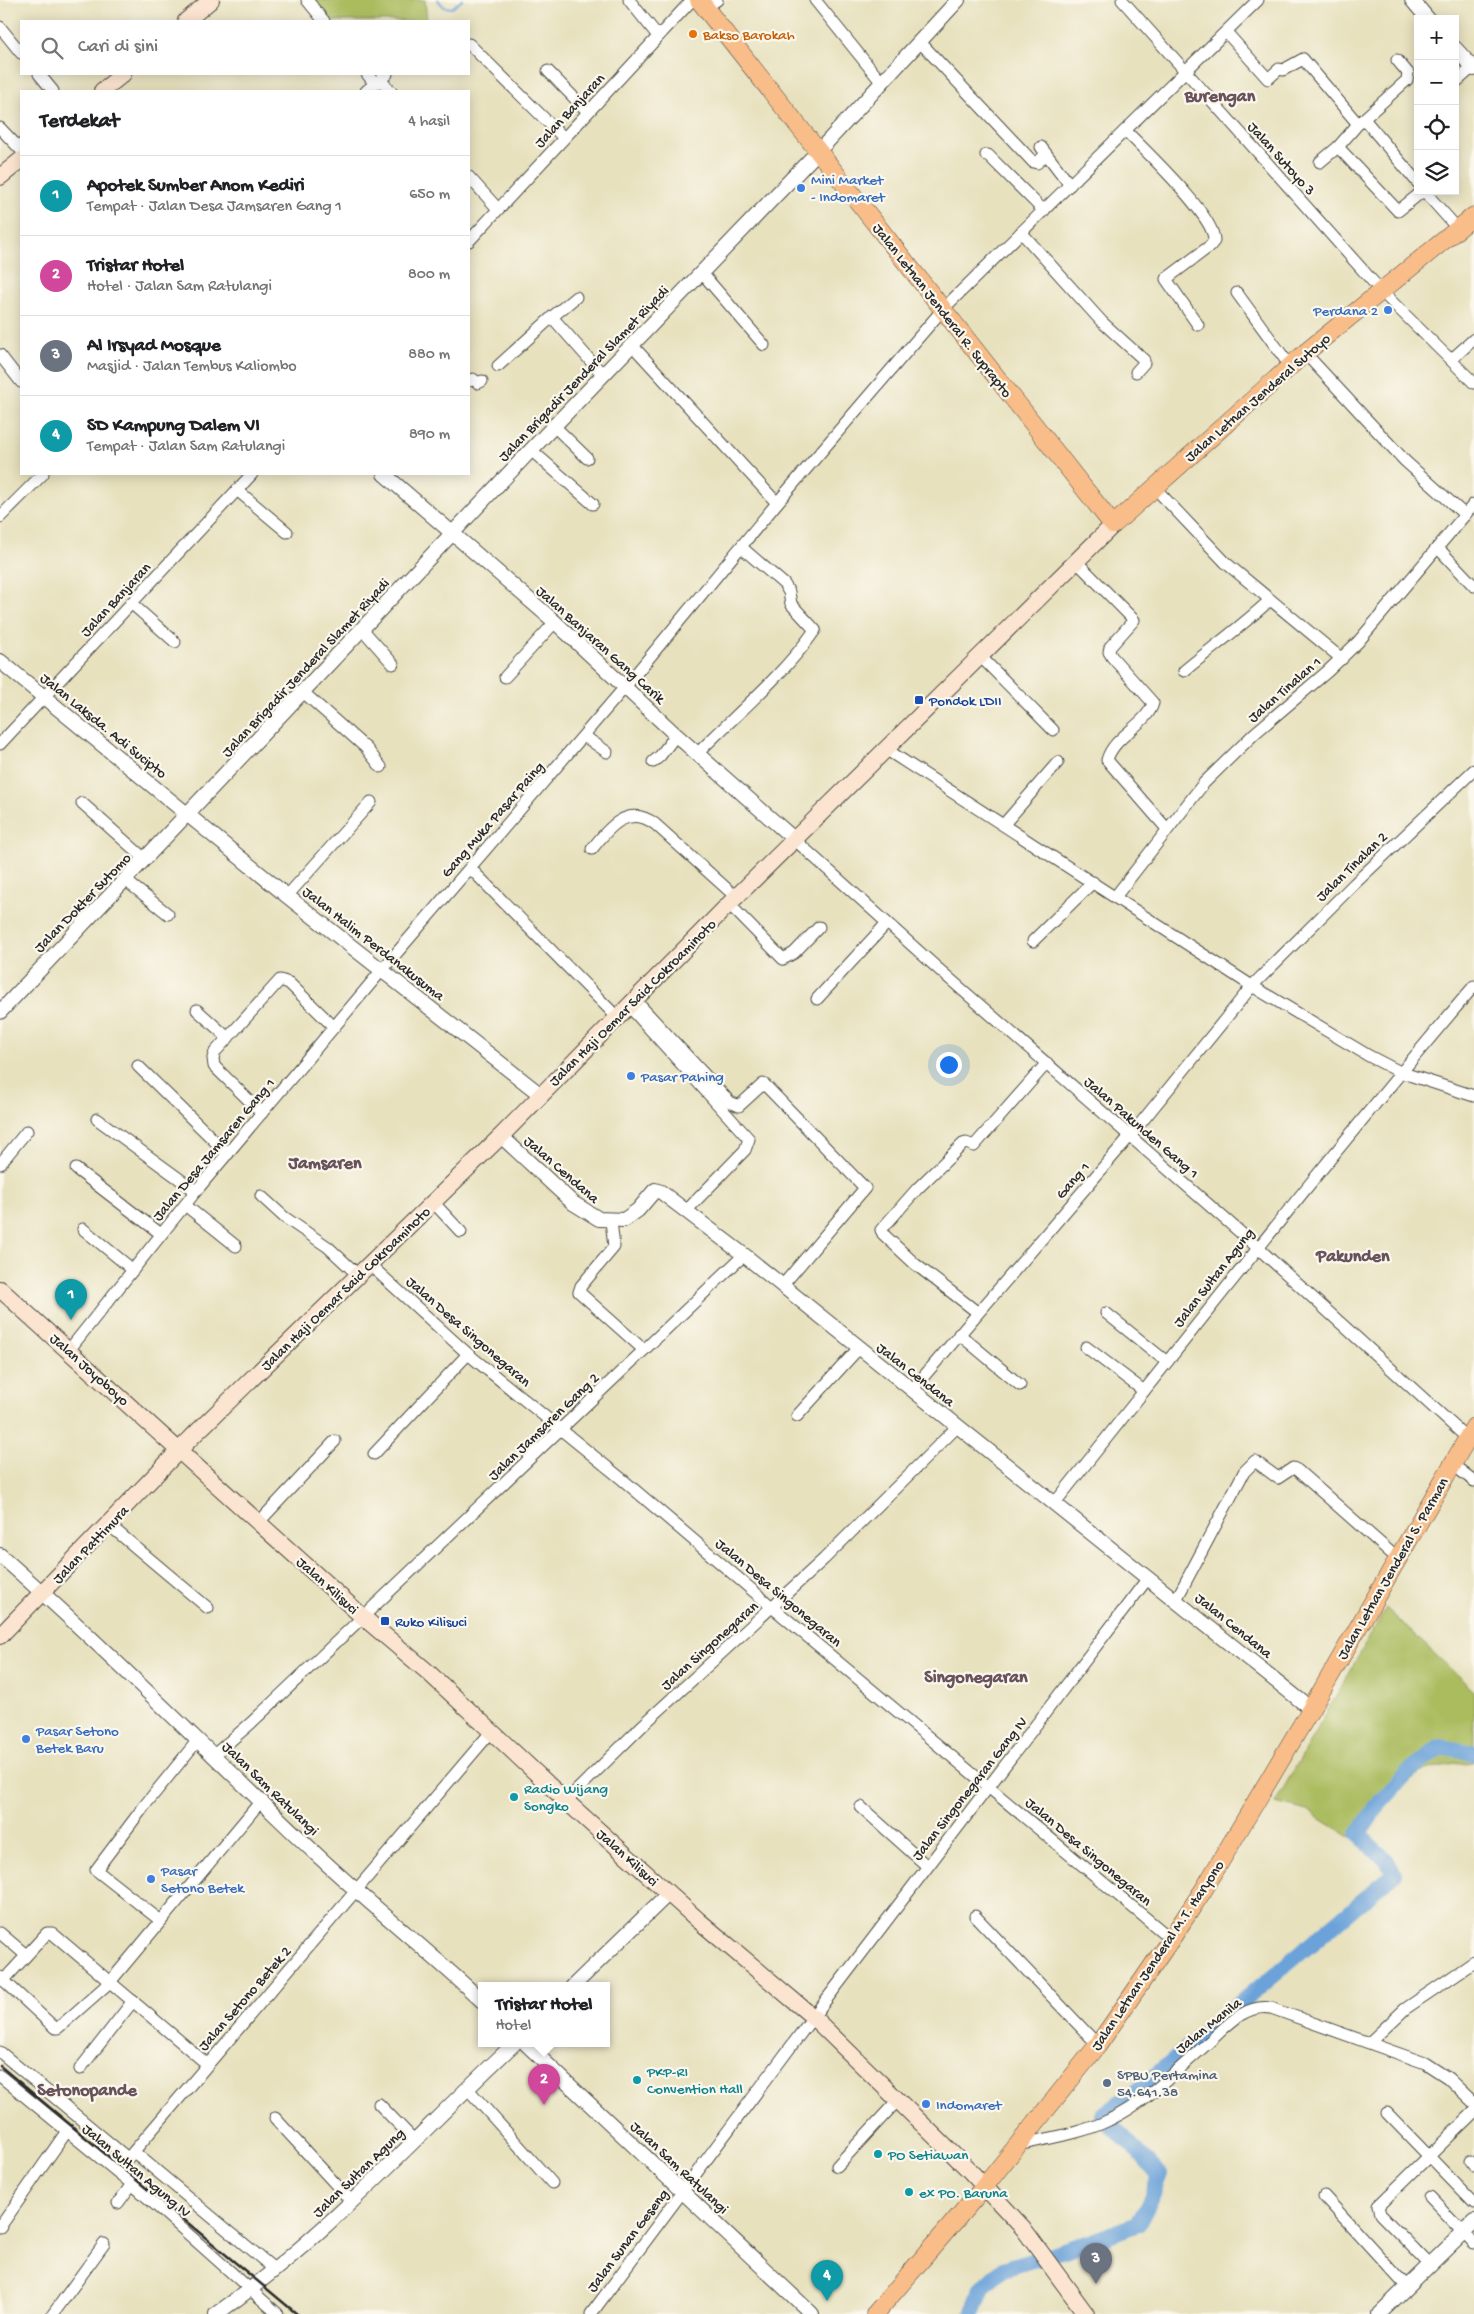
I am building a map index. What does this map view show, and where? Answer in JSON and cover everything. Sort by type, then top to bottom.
[{"type":"main road","points":[[187,20],[212,0]]},
{"type":"main road","name":"Jalan Letnan Jenderal R. Suprapto","points":[[703,2],[818,152],[1113,525]]},
{"type":"main road","points":[[103,90],[122,75]]},
{"type":"main road","points":[[0,177],[20,161]]},
{"type":"main road","name":"Jalan Letnan Jenderal Sutoyo","points":[[1113,525],[1305,353],[1474,216]]},
{"type":"main road","name":"Jalan Haji Oemar Said Cokroaminoto","points":[[179,1451],[501,1136],[732,901],[1113,525]]},
{"type":"main road","name":"Jalan Joyoboyo","points":[[0,1289],[70,1350],[179,1451]]},
{"type":"main road","name":"Jalan Letnan Jenderal S. Parman","points":[[1311,1709],[1471,1432]]},
{"type":"main road","name":"Jalan Kilisuci","points":[[179,1451],[428,1673],[669,1893],[813,2016],[969,2170],[1040,2250],[1079,2311]]},
{"type":"main road","name":"Jalan Pattimura","points":[[0,1636],[179,1451]]},
{"type":"main road","name":"Jalan Letnan Jenderal M.T. Haryono","points":[[875,2314],[984,2187],[1098,2045],[1204,1889],[1311,1709]]},
{"type":"street","points":[[306,0],[323,20]]},
{"type":"street","points":[[629,0],[658,36]]},
{"type":"street","points":[[815,0],[882,83]]},
{"type":"street","name":"Jalan Brigadir Jenderal Slamet Riyadi","points":[[188,814],[554,426],[818,152],[958,0]]},
{"type":"street","name":"Jalan Sutoyo 3","points":[[1122,0],[1235,130],[1381,291],[1474,383]]},
{"type":"street","name":"Gang Muka Pasar Paing","points":[[382,970],[584,736],[777,503],[943,309],[1258,0]]},
{"type":"street","points":[[1412,0],[1425,15]]},
{"type":"street","name":"Jalan Banjaran","points":[[470,240],[658,36],[703,2]]},
{"type":"street","points":[[0,28],[20,52]]},
{"type":"street","points":[[1226,32],[1268,79],[1279,69],[1283,70],[1303,59],[1414,179]]},
{"type":"street","points":[[920,42],[1035,163],[1043,151],[1070,185]]},
{"type":"street","points":[[470,45],[563,137]]},
{"type":"street","points":[[1459,52],[1473,68],[1459,80]]},
{"type":"street","points":[[1320,162],[1338,147],[1361,122],[1409,77],[1397,60]]},
{"type":"street","points":[[548,71],[587,111]]},
{"type":"street","points":[[40,75],[52,90]]},
{"type":"street","points":[[377,82],[389,90]]},
{"type":"street","points":[[0,128],[20,149]]},
{"type":"street","points":[[1126,131],[1192,200],[1213,231],[1214,241],[1210,246],[1166,279],[1198,325]]},
{"type":"street","points":[[1338,147],[1398,211],[1419,195]]},
{"type":"street","points":[[986,155],[1044,211]]},
{"type":"street","points":[[470,178],[498,209]]},
{"type":"street","points":[[1428,195],[1458,229]]},
{"type":"street","points":[[1021,232],[1102,322],[1144,360],[1144,363],[1136,372]]},
{"type":"street","points":[[702,272],[764,345]]},
{"type":"street","points":[[1237,293],[1290,366]]},
{"type":"street","points":[[498,366],[576,297]]},
{"type":"street","points":[[552,317],[604,375]]},
{"type":"street","points":[[1451,360],[1474,339]]},
{"type":"street","points":[[632,345],[777,503]]},
{"type":"street","points":[[1305,353],[1406,461],[1465,515]]},
{"type":"street","points":[[0,355],[20,381]]},
{"type":"street","points":[[470,380],[472,379],[478,383],[482,381]]},
{"type":"street","points":[[554,426],[587,458]]},
{"type":"street","points":[[532,450],[593,504]]},
{"type":"street","points":[[0,516],[42,475]]},
{"type":"street","name":"Jalan Banjaran","points":[[0,744],[250,475]]},
{"type":"street","name":"Jalan Banjaran Gang Carik","points":[[385,475],[452,535],[555,622],[676,735],[795,840]]},
{"type":"street","points":[[1154,487],[1226,563],[1342,659]]},
{"type":"street","points":[[237,490],[287,532]]},
{"type":"street","name":"Jalan Tinalan 1","points":[[1115,896],[1204,783],[1229,758],[1342,659],[1374,624],[1474,504]]},
{"type":"street","points":[[697,754],[737,713],[773,682],[815,630],[790,604],[789,592],[784,584],[741,547]]},
{"type":"street","points":[[1438,548],[1474,586]]},
{"type":"street","points":[[1080,557],[1134,620],[1110,647],[1109,652],[1153,703],[1148,713],[1116,742],[1107,760],[1167,829]]},
{"type":"street","points":[[1184,671],[1229,633],[1240,628],[1270,600]]},
{"type":"street","points":[[131,603],[175,642]]},
{"type":"street","points":[[505,677],[555,622]]},
{"type":"street","points":[[363,630],[393,664]]},
{"type":"street","points":[[980,656],[1053,730]]},
{"type":"street","name":"Jalan Laksda. Adi Sucipto","points":[[0,661],[188,814]]},
{"type":"street","points":[[303,692],[366,748],[381,767]]},
{"type":"street","points":[[653,762],[676,735]]},
{"type":"street","points":[[584,736],[607,752]]},
{"type":"street","points":[[887,750],[1252,986],[1400,1072],[1474,1096]]},
{"type":"street","points":[[1004,824],[1058,762]]},
{"type":"street","name":"Jalan Tinalan 2","points":[[1252,986],[1354,884],[1474,770]]},
{"type":"street","points":[[286,896],[371,802]]},
{"type":"street","points":[[82,803],[145,859]]},
{"type":"street","name":"Jalan Dokter Sutomo","points":[[0,1012],[188,814]]},
{"type":"street","name":"Jalan Halim Perdanakusuma","points":[[188,814],[286,896],[541,1095]]},
{"type":"street","points":[[592,849],[615,824],[630,817],[643,816],[655,824],[732,901],[784,959],[794,953],[819,927]]},
{"type":"street","name":"Jalan Pakunden Gang 1","points":[[795,840],[1047,1064],[1471,1432]]},
{"type":"street","points":[[470,868],[730,1102],[740,1106],[758,1087],[763,1084],[765,1085],[865,1188],[782,1286]]},
{"type":"street","points":[[125,880],[168,914]]},
{"type":"street","points":[[1033,940],[1093,882]]},
{"type":"street","points":[[816,999],[887,923]]},
{"type":"street","name":"Jalan Desa Jamsaren Gang 1","points":[[70,1350],[196,1191],[382,970]]},
{"type":"street","points":[[262,1113],[214,1066],[213,1058],[215,1052],[277,982],[283,980],[289,983],[334,1027]]},
{"type":"street","name":"Gang 1","points":[[912,1390],[1131,1135],[1252,986]]},
{"type":"street","name":"Jalan Sultan Agung","points":[[1054,1504],[1257,1247],[1400,1072],[1474,986]]},
{"type":"street","points":[[626,1007],[749,1139],[745,1150],[686,1211]]},
{"type":"street","points":[[197,1010],[228,1038]]},
{"type":"street","points":[[978,1312],[915,1264],[882,1234],[881,1230],[917,1189],[963,1144],[975,1146],[1047,1064]]},
{"type":"street","points":[[138,1066],[228,1154]]},
{"type":"street","points":[[97,1119],[196,1191]]},
{"type":"street","points":[[0,1164],[28,1131]]},
{"type":"street","name":"Jalan Cendana","points":[[501,1136],[580,1209],[599,1219],[611,1221],[624,1220],[655,1190],[661,1192],[782,1286],[858,1349],[1311,1709]]},
{"type":"street","points":[[76,1169],[161,1234]]},
{"type":"street","name":"Jalan Desa Singonegaran","points":[[261,1196],[284,1217],[328,1248],[363,1269],[562,1430],[1171,1939]]},
{"type":"street","points":[[433,1202],[462,1232]]},
{"type":"street","points":[[185,1205],[236,1246]]},
{"type":"street","points":[[611,1221],[614,1247],[581,1286],[579,1292],[644,1350]]},
{"type":"street","points":[[82,1229],[133,1270]]},
{"type":"street","name":"Jalan Jamsaren Gang 2","points":[[214,1754],[251,1723],[744,1256]]},
{"type":"street","points":[[1106,1313],[1167,1362]]},
{"type":"street","points":[[959,1334],[1020,1385]]},
{"type":"street","points":[[1086,1347],[1144,1391]]},
{"type":"street","points":[[797,1416],[858,1349]]},
{"type":"street","points":[[374,1454],[468,1354]]},
{"type":"street","name":"Jalan Singonegaran","points":[[566,1801],[650,1718],[772,1607],[957,1427]]},
{"type":"street","points":[[259,1522],[335,1441]]},
{"type":"street","points":[[1176,1600],[1244,1472],[1255,1461],[1278,1478],[1293,1468],[1297,1470],[1398,1559]]},
{"type":"street","points":[[1452,1464],[1474,1481]]},
{"type":"street","points":[[108,1524],[208,1608]]},
{"type":"street","name":"Jalan Sam Ratulangi","points":[[0,1555],[214,1754],[356,1891],[478,1997]]},
{"type":"street","name":"Jalan Singonegaran Gang IV","points":[[813,2016],[1148,1578]]},
{"type":"street","name":"Jalan Setono Betek 2","points":[[134,2152],[207,2064],[492,1732]]},
{"type":"street","points":[[161,1921],[96,1870],[150,1798],[198,1740]]},
{"type":"street","points":[[207,2064],[134,2001],[110,1982],[52,1933],[47,1933],[2,1979],[57,2028],[110,1982],[261,1801]]},
{"type":"street","points":[[861,1807],[928,1866]]},
{"type":"street","points":[[577,1982],[669,1893]]},
{"type":"street","points":[[975,1916],[1098,2045]]},
{"type":"street","points":[[0,1933],[26,1955]]},
{"type":"street","points":[[1370,2042],[1405,2009],[1471,1969]]},
{"type":"street","points":[[80,2069],[134,2001]]},
{"type":"street","name":"Jalan Manila","points":[[1018,2145],[1076,2132],[1108,2121],[1146,2096],[1235,2018],[1254,2008],[1271,2008],[1370,2042],[1432,2067],[1458,2087],[1474,2103]]},
{"type":"street","name":"Jalan Sunan Geseng","points":[[591,2314],[813,2016]]},
{"type":"street","name":"Jalan Sultan Agung","points":[[216,2314],[251,2289],[352,2202],[511,2047]]},
{"type":"street","name":"Jalan Sam Ratulangi","points":[[529,2047],[812,2314]]},
{"type":"street","points":[[0,2052],[125,2156],[130,2157],[134,2152],[271,2272]]},
{"type":"street","name":"Jalan Sultan Agung IV","points":[[0,2076],[132,2184],[278,2314]]},
{"type":"street","points":[[467,2088],[552,2183]]},
{"type":"street","points":[[837,2166],[897,2101]]},
{"type":"street","points":[[379,2104],[414,2140]]},
{"type":"street","points":[[1430,2265],[1380,2214],[1378,2209],[1382,2202],[1474,2112]]},
{"type":"street","points":[[1388,2114],[1474,2203]]},
{"type":"street","points":[[275,2118],[352,2202]]},
{"type":"street","points":[[0,2227],[67,2131]]},
{"type":"street","points":[[118,2203],[132,2184]]},
{"type":"street","points":[[1324,2196],[1407,2287]]},
{"type":"street","points":[[1430,2198],[1474,2243]]},
{"type":"street","points":[[1379,2314],[1474,2222]]},
{"type":"street","points":[[53,2314],[104,2244]]},
{"type":"green space","points":[[311,0],[425,0],[427,20],[328,20]]},
{"type":"green space","points":[[1386,1608],[1474,1691],[1474,1762],[1436,1767],[1416,1776],[1389,1803],[1358,1842],[1308,1811],[1275,1803]]},
{"type":"waterway","points":[[438,0],[444,7],[452,8],[462,0]]},
{"type":"waterway","points":[[972,2314],[982,2288],[1003,2269],[1087,2243],[1138,2224],[1150,2201],[1160,2175],[1102,2115],[1128,2098],[1394,1874],[1387,1861],[1358,1834],[1380,1802],[1406,1774],[1440,1747],[1474,1753]]},
{"type":"railway","points":[[0,2066],[297,2314]]},
{"type":"place","name":"Bakso Barokah","points":[[693,34]]},
{"type":"place","name":"Mini Market - Indomaret","points":[[801,188]]},
{"type":"place","name":"Perdana 2","points":[[1388,310]]},
{"type":"place","name":"Pondok LDII","points":[[919,700]]},
{"type":"place","name":"Pasar Pahing","points":[[631,1076]]},
{"type":"place","name":"Apotek Sumber Anom Kediri","points":[[71,1320]]},
{"type":"place","name":"Ruko Kilisuci","points":[[385,1621]]},
{"type":"place","name":"Pasar Setono Betek Baru","points":[[26,1739]]},
{"type":"place","name":"Radio Wijang Songko","points":[[514,1797]]},
{"type":"place","name":"Pasar Setono Betek","points":[[151,1879]]},
{"type":"place","name":"PKP-RI Convention Hall","points":[[637,2080]]},
{"type":"place","name":"SPBU Pertamina 54.641.38","points":[[1107,2083]]},
{"type":"place","name":"Indomaret","points":[[926,2104]]},
{"type":"place","name":"Tristar Hotel","points":[[544,2105]]},
{"type":"place","name":"PO Setiawan","points":[[878,2154]]},
{"type":"place","name":"ex PO. Baruna","points":[[909,2192]]},
{"type":"place","name":"Al Irsyad Mosque","points":[[1096,2284]]},
{"type":"place","name":"SD Kampung Dalem VI","points":[[827,2301]]},
{"type":"district","name":"Burengan","points":[[1220,95]]},
{"type":"district","name":"Jamsaren","points":[[325,1162]]},
{"type":"district","name":"Pakunden","points":[[1353,1255]]},
{"type":"district","name":"Singonegaran","points":[[976,1676]]},
{"type":"district","name":"Setonopande","points":[[87,2089]]}]
